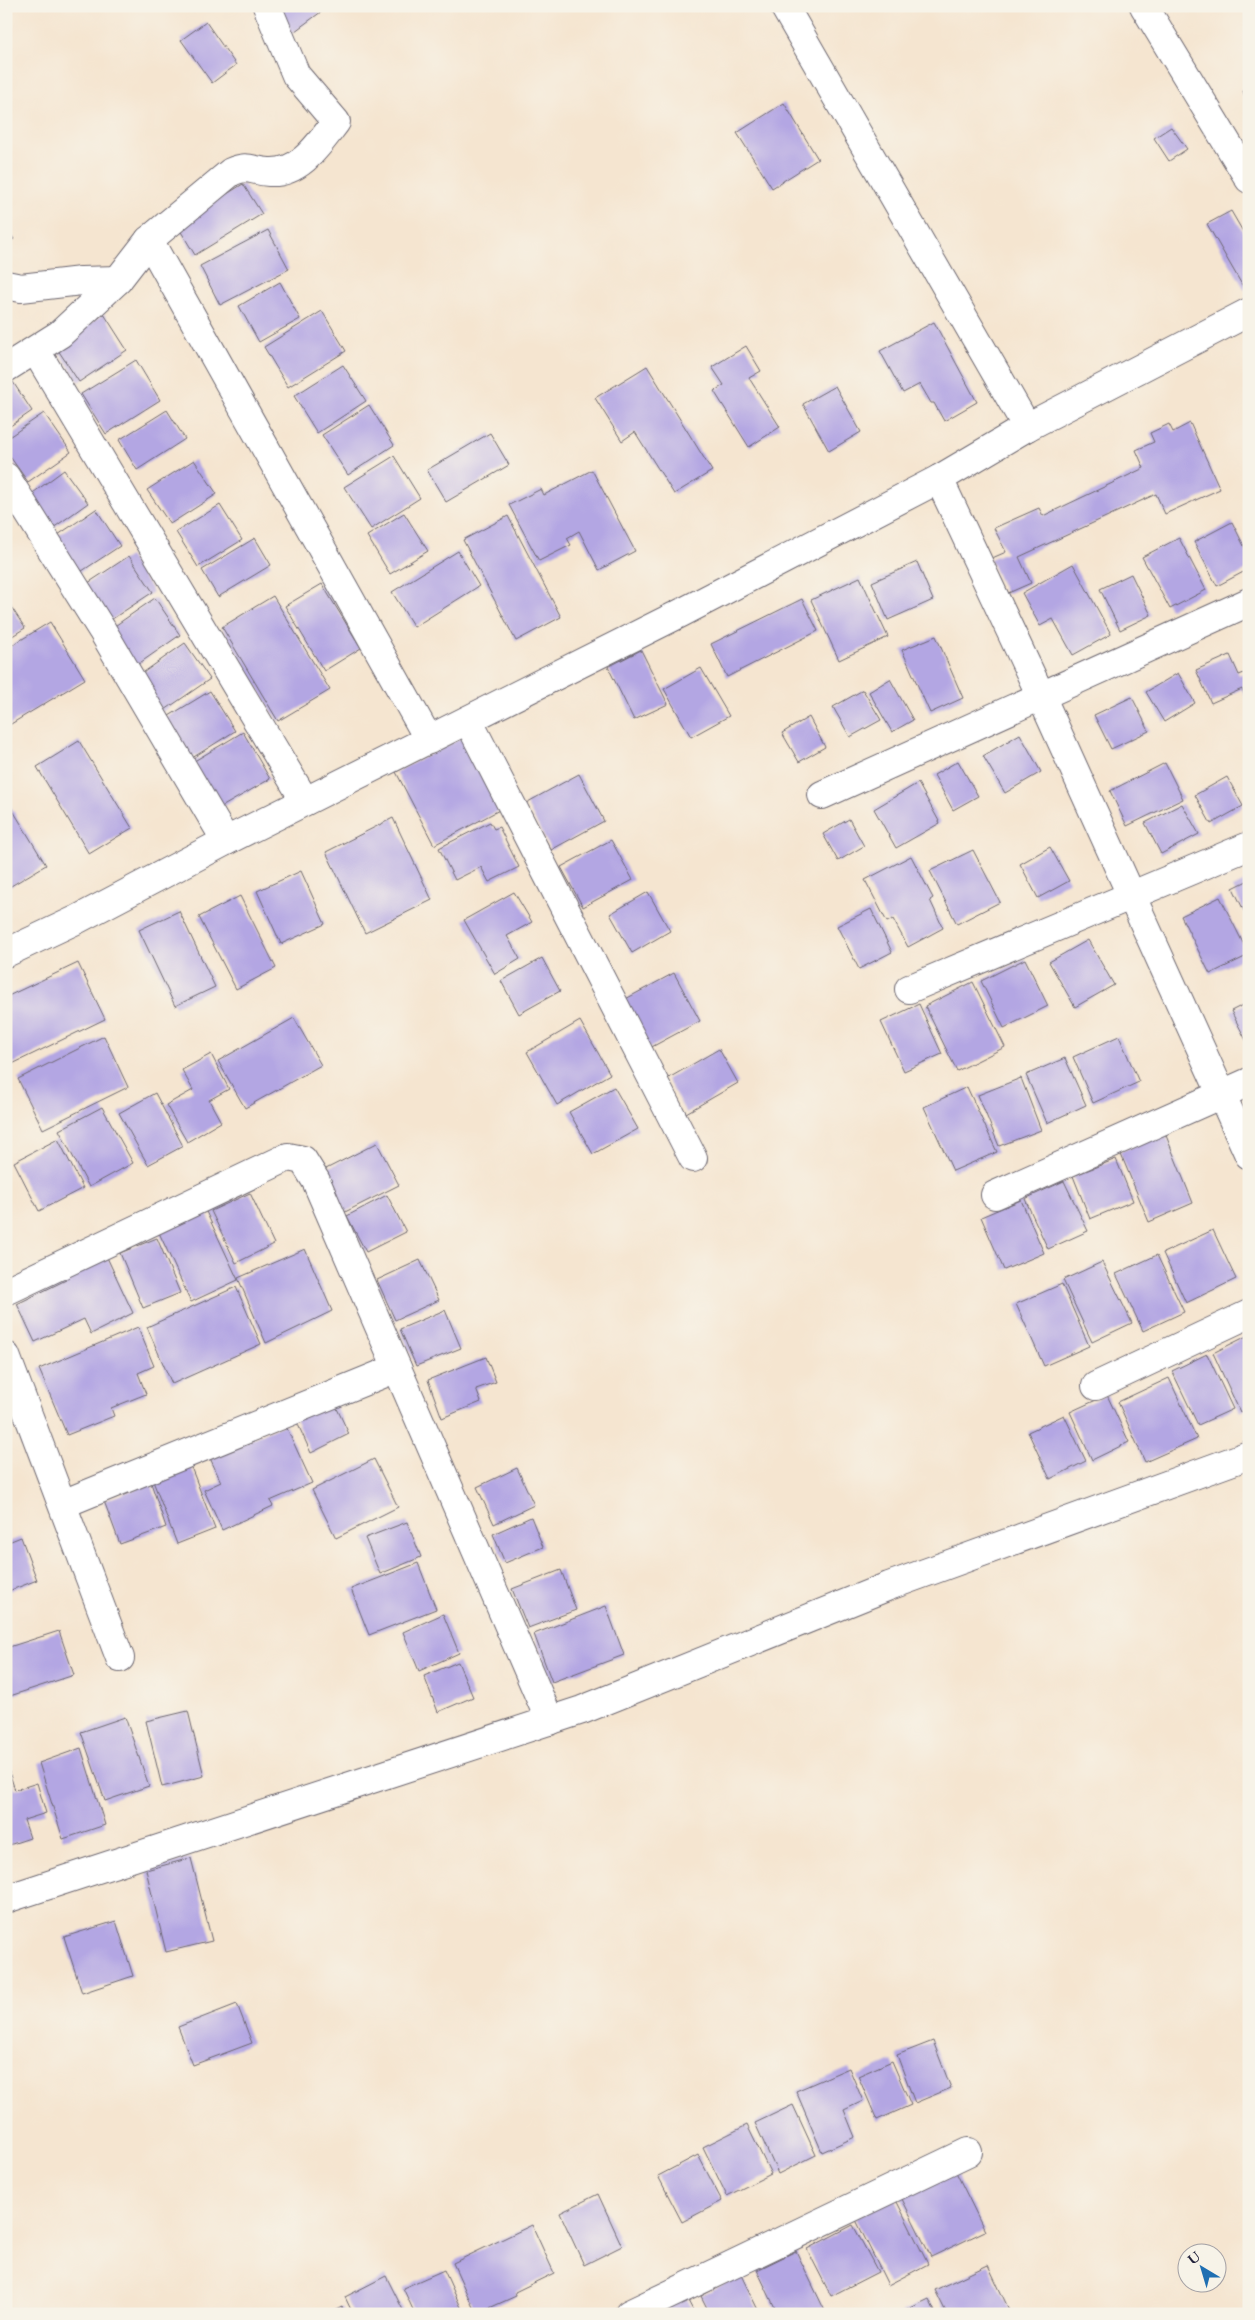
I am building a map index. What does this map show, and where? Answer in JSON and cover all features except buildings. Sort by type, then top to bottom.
[{"type":"street","points":[[6,368],[36,351],[60,334],[118,280],[150,240],[231,172],[245,167],[269,172],[292,167],[316,149],[336,122],[296,75],[267,6]]},
{"type":"street","points":[[784,6],[1028,427]]},
{"type":"street","points":[[1144,6],[1249,179]]},
{"type":"street","points":[[150,240],[429,740]]},
{"type":"street","points":[[6,285],[21,288],[80,281],[118,280]]},
{"type":"street","points":[[6,953],[78,919],[226,841],[681,613],[938,479],[1028,427],[1249,312]]},
{"type":"street","points":[[36,351],[305,801]]},
{"type":"street","points":[[6,477],[102,630],[226,841]]},
{"type":"street","points":[[938,479],[1042,696],[1249,1155]]},
{"type":"street","points":[[822,795],[1249,602]]},
{"type":"street","points":[[468,720],[693,1158]]},
{"type":"street","points":[[909,989],[1249,846]]},
{"type":"street","points":[[995,1195],[1249,1082]]},
{"type":"street","points":[[6,1291],[288,1157],[303,1160],[312,1173],[550,1721]]},
{"type":"street","points":[[1096,1386],[1249,1314]]},
{"type":"street","points":[[6,1356],[120,1658]]},
{"type":"street","points":[[62,1504],[397,1368]]},
{"type":"street","points":[[6,1899],[582,1710],[889,1586],[1249,1455]]},
{"type":"street","points":[[629,2314],[968,2152]]}]
